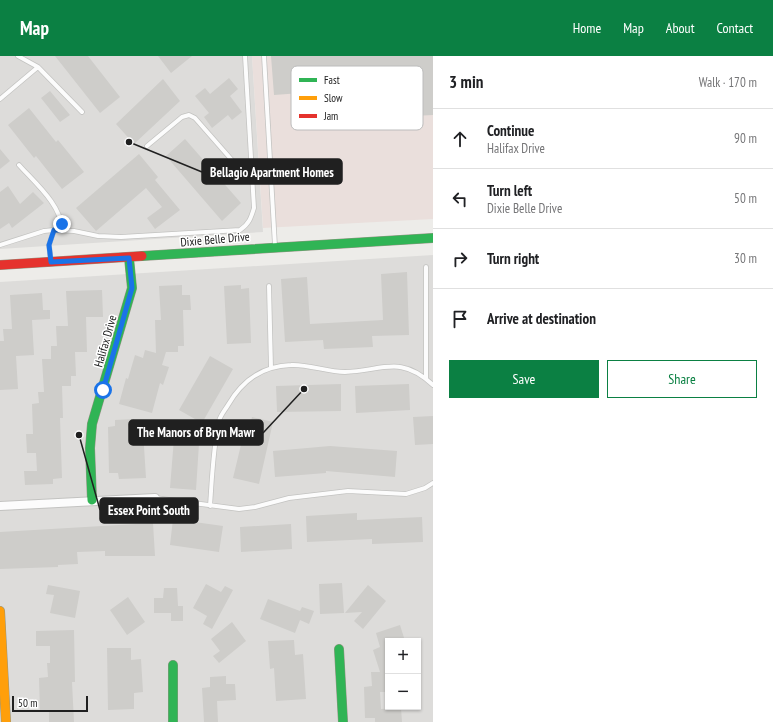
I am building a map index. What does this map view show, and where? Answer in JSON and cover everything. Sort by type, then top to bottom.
[{"type":"street","name":"Dixie Belle Drive","points":[[0,265],[129,258],[275,246],[433,238]]},
{"type":"street","name":"Halifax Drive","points":[[92,500],[90,448],[92,424],[132,288],[129,258]]},
{"type":"street","points":[[0,506],[92,500],[155,498]]},
{"type":"street","points":[[0,611],[6,722]]},
{"type":"street","points":[[339,649],[343,722]]},
{"type":"street","points":[[173,665],[173,722]]},
{"type":"lane","points":[[18,56],[38,67],[82,112]]},
{"type":"lane","points":[[0,245],[44,231],[54,230],[98,236],[122,237],[240,230],[249,222],[254,208],[246,56]]},
{"type":"lane","points":[[264,56],[275,246]]},
{"type":"lane","points":[[0,98],[38,67]]},
{"type":"lane","points":[[147,146],[182,117],[189,115],[195,118],[253,183]]},
{"type":"lane","points":[[19,165],[56,207],[62,224],[61,230]]},
{"type":"lane","points":[[51,262],[49,245],[54,230]]},
{"type":"lane","points":[[426,267],[426,378]]},
{"type":"lane","points":[[269,286],[271,368]]},
{"type":"lane","points":[[210,506],[219,420],[232,398],[249,378],[271,368],[291,365],[345,372],[387,366],[407,367],[433,384]]},
{"type":"lane","points":[[155,498],[239,509],[256,507],[289,498],[348,491],[406,494],[425,488],[433,483]]},
{"type":"shaded area","points":[[0,56],[252,56],[263,232],[0,249]]},
{"type":"shaded area","points":[[252,56],[433,56],[433,219],[263,228]]},
{"type":"shaded area","points":[[433,255],[433,722],[0,722],[0,282]]},
{"type":"building","points":[[55,56],[88,56],[120,97],[100,113]]},
{"type":"building","points":[[158,56],[192,56],[171,73]]},
{"type":"building","points":[[271,56],[433,56],[433,115],[423,115],[423,66],[291,66],[291,94],[274,95]]},
{"type":"building","points":[[229,78],[238,89],[230,96],[242,112],[232,120],[228,115],[212,128],[204,117],[209,113],[195,96],[205,88],[210,94]]},
{"type":"building","points":[[163,79],[180,101],[134,144],[116,124]]},
{"type":"building","points":[[50,91],[70,115],[60,122],[41,98]]},
{"type":"building","points":[[29,108],[56,142],[58,140],[84,172],[62,189],[36,156],[34,158],[8,125]]},
{"type":"building","points":[[185,139],[241,203],[222,221],[166,156]]},
{"type":"building","points":[[0,149],[10,161],[0,169]]},
{"type":"building","points":[[139,154],[158,177],[155,180],[180,210],[155,229],[147,218],[162,207],[146,188],[96,231],[76,208]]},
{"type":"building","points":[[8,186],[20,204],[33,192],[44,203],[12,228],[9,223],[0,229],[0,192]]},
{"type":"building","points":[[407,272],[409,335],[372,336],[373,347],[324,349],[323,340],[285,342],[281,279],[307,277],[310,324],[383,320],[381,274]]},
{"type":"building","points":[[182,285],[182,295],[190,295],[191,310],[183,310],[184,346],[178,346],[178,352],[166,352],[162,365],[169,367],[163,385],[160,383],[152,413],[119,404],[126,378],[128,379],[135,355],[143,358],[145,350],[156,353],[155,320],[161,320],[159,286]]},
{"type":"building","points":[[241,285],[241,289],[249,288],[251,343],[227,344],[224,286]]},
{"type":"building","points":[[102,290],[103,317],[86,317],[87,352],[75,352],[76,376],[71,376],[71,386],[62,386],[63,418],[60,418],[62,478],[53,479],[53,484],[25,485],[24,471],[37,471],[36,453],[27,453],[26,434],[33,434],[32,404],[39,403],[38,392],[44,392],[42,359],[51,359],[51,346],[57,346],[56,326],[68,326],[66,291]]},
{"type":"building","points":[[42,293],[43,310],[50,310],[50,319],[32,320],[34,355],[16,356],[18,389],[0,390],[0,341],[4,341],[3,329],[12,329],[10,295]]},
{"type":"building","points":[[210,356],[233,369],[202,423],[179,410]]},
{"type":"building","points":[[341,384],[341,411],[277,412],[276,386]]},
{"type":"building","points":[[409,384],[410,410],[356,413],[355,386]]},
{"type":"building","points":[[433,416],[433,444],[415,445],[413,417]]},
{"type":"building","points":[[252,417],[273,422],[259,484],[233,478],[246,424],[250,425]]},
{"type":"building","points":[[134,419],[135,431],[143,431],[146,478],[119,479],[118,473],[109,473],[108,427],[115,426],[115,420]]},
{"type":"building","points":[[175,426],[200,428],[196,490],[170,488]]},
{"type":"building","points":[[330,446],[397,451],[395,477],[326,471],[326,473],[275,477],[273,451]]},
{"type":"building","points":[[357,513],[357,520],[422,517],[423,542],[372,544],[372,539],[307,542],[306,516]]},
{"type":"building","points":[[173,519],[223,526],[219,552],[170,545]]},
{"type":"building","points":[[153,523],[155,556],[105,556],[105,551],[77,552],[78,564],[58,565],[58,567],[0,569],[0,532]]},
{"type":"building","points":[[291,524],[292,549],[241,552],[240,527]]},
{"type":"building","points":[[342,583],[344,613],[320,614],[319,584]]},
{"type":"building","points":[[206,584],[221,592],[225,586],[233,590],[212,629],[203,624],[207,616],[193,608]]},
{"type":"building","points":[[48,585],[80,591],[75,618],[50,613],[54,595],[46,594]]},
{"type":"building","points":[[368,585],[386,601],[363,629],[354,621],[362,612],[345,613]]},
{"type":"building","points":[[164,588],[177,588],[178,606],[183,606],[183,621],[171,621],[171,613],[154,613],[154,598],[163,598]]},
{"type":"building","points":[[128,597],[145,622],[127,635],[110,610]]},
{"type":"building","points":[[268,599],[300,611],[302,607],[314,611],[309,624],[300,620],[295,633],[260,619]]},
{"type":"building","points":[[232,622],[246,641],[219,663],[213,656],[220,651],[211,639]]},
{"type":"building","points":[[400,625],[404,638],[385,638],[385,692],[380,692],[381,709],[401,710],[402,722],[375,722],[375,718],[365,718],[364,687],[372,686],[371,672],[380,672],[373,650],[380,647],[376,633]]},
{"type":"building","points":[[74,630],[75,682],[72,682],[74,722],[49,722],[49,710],[40,711],[39,678],[48,677],[47,663],[50,663],[50,646],[36,646],[36,631]]},
{"type":"building","points":[[294,640],[295,655],[303,654],[306,699],[276,701],[274,668],[270,669],[268,641]]},
{"type":"building","points":[[107,648],[131,648],[131,660],[141,659],[143,692],[134,693],[134,709],[108,710]]},
{"type":"building","points":[[226,676],[226,684],[235,684],[236,700],[217,701],[218,722],[204,722],[202,688],[210,687],[210,677]]},
{"type":"traffic: fast","points":[[142,256],[433,238]]},
{"type":"traffic: fast","points":[[92,500],[90,448],[92,424],[132,288],[129,258]]},
{"type":"traffic: fast","points":[[339,649],[343,722]]},
{"type":"traffic: fast","points":[[173,665],[173,722]]},
{"type":"traffic: slow","points":[[0,611],[6,722]]},
{"type":"traffic: jam","points":[[0,265],[142,256]]},
{"type":"place","name":"Bellagio Apartment Homes","points":[[129,142]]},
{"type":"place","name":"The Manors of Bryn Mawr","points":[[304,389]]},
{"type":"place","name":"Essex Point South","points":[[79,435]]},
{"type":"route","points":[[62,224],[61,230],[54,230],[50,238],[49,251],[51,262],[129,258],[132,288],[103,390]]}]
